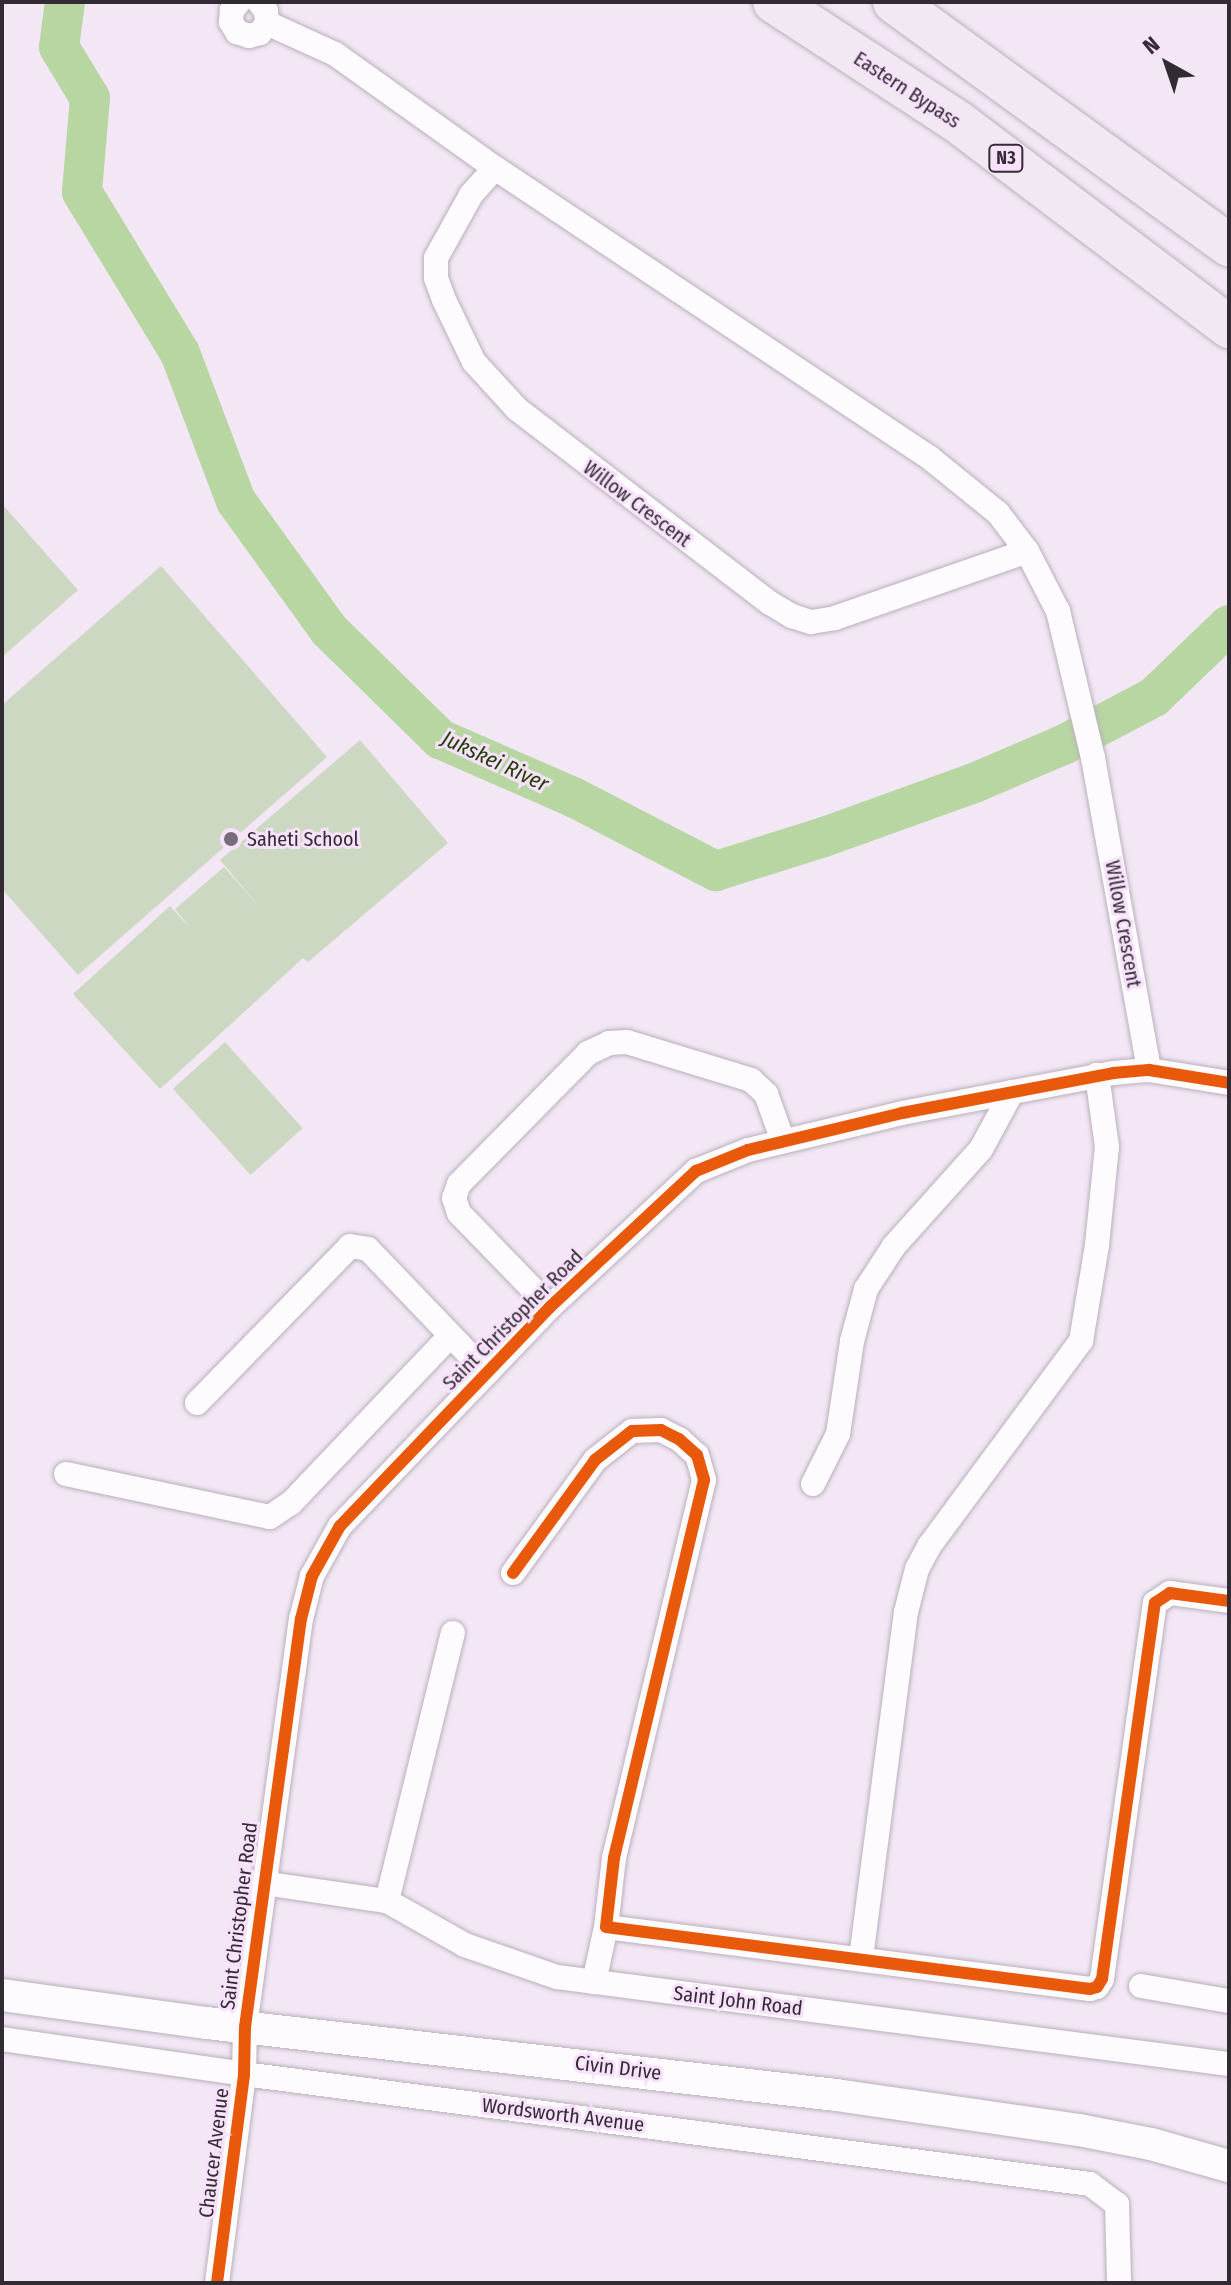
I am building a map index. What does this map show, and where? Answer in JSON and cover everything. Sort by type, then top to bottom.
[{"type":"highway","name":"Eastern Bypass","points":[[774,2],[958,122],[1229,327]]},
{"type":"highway","points":[[894,2],[1229,245]]},
{"type":"main road","name":"Civin Drive","points":[[2,1995],[245,2027],[836,2095],[1132,2139],[1229,2166]]},
{"type":"street","name":"Willow Crescent","points":[[239,2],[230,16],[237,32],[255,35],[263,12],[335,54],[495,168],[930,458],[998,513],[1027,551],[1058,611],[1093,758],[1149,1070]]},
{"type":"street","name":"Willow Crescent","points":[[495,168],[471,195],[436,258],[436,278],[444,300],[474,362],[517,409],[738,580],[792,616],[811,622],[893,599],[1027,551]]},
{"type":"street","points":[[550,1307],[459,1213],[454,1198],[459,1184],[588,1053],[609,1043],[627,1042],[751,1080],[766,1094],[783,1141]]},
{"type":"street","name":"Saint Christopher Road","points":[[245,2027],[301,1619],[312,1576],[340,1526],[550,1307],[696,1171],[748,1150],[1097,1075],[1149,1070],[1229,1083]]},
{"type":"street","points":[[861,1958],[906,1612],[917,1569],[930,1545],[1081,1341],[1097,1245],[1107,1147],[1097,1075]]},
{"type":"street","points":[[813,1484],[838,1434],[852,1341],[866,1289],[894,1246],[981,1149],[1012,1092]]},
{"type":"street","points":[[197,1403],[350,1246],[368,1249],[487,1373]]},
{"type":"street","points":[[66,1474],[270,1517],[291,1503],[450,1336]]},
{"type":"street","points":[[513,1573],[579,1480],[609,1447],[632,1431],[661,1430],[679,1439],[697,1455],[704,1480],[614,1858],[606,1927],[594,1982]]},
{"type":"street","points":[[606,1927],[1090,1989],[1097,1987],[1102,1979],[1155,1603],[1170,1593],[1229,1601]]},
{"type":"street","points":[[387,1901],[453,1633]]},
{"type":"street","name":"Saint John Road","points":[[263,1883],[387,1901],[485,1953],[557,1977],[1229,2064]]},
{"type":"street","points":[[1141,1986],[1229,2001]]},
{"type":"street","name":"Chaucer Avenue","points":[[217,2283],[244,2074],[245,2027]]},
{"type":"street","name":"Wordsworth Avenue","points":[[2,2039],[244,2074],[1077,2182],[1101,2188],[1117,2204],[1119,2283]]},
{"type":"green space","points":[[2,504],[78,590],[2,657]]},
{"type":"green space","points":[[161,566],[327,757],[78,975],[2,889],[2,705]]},
{"type":"green space","points":[[360,740],[448,843],[308,962],[303,958],[160,1089],[73,994],[170,906],[191,929],[175,909],[224,867],[263,911],[220,860]]},
{"type":"green space","points":[[225,1042],[303,1128],[251,1175],[173,1089]]},
{"type":"waterway","name":"Jukskei River","points":[[65,2],[59,47],[90,98],[82,192],[180,353],[236,501],[329,630],[440,739],[575,798],[716,871],[824,837],[974,783],[1063,745],[1154,697],[1229,625]]},
{"type":"cycle path","points":[[217,2283],[244,2074],[245,2027],[301,1619],[312,1576],[340,1526],[550,1307],[696,1171],[748,1150],[902,1113],[1113,1073],[1149,1070],[1229,1083]]},
{"type":"cycle path","points":[[513,1573],[595,1460],[632,1431],[661,1430],[679,1439],[697,1455],[704,1480],[614,1858],[606,1927],[1090,1989],[1097,1987],[1102,1979],[1155,1603],[1170,1593],[1229,1601]]},
{"type":"place","name":"Saheti School","points":[[231,839]]}]
